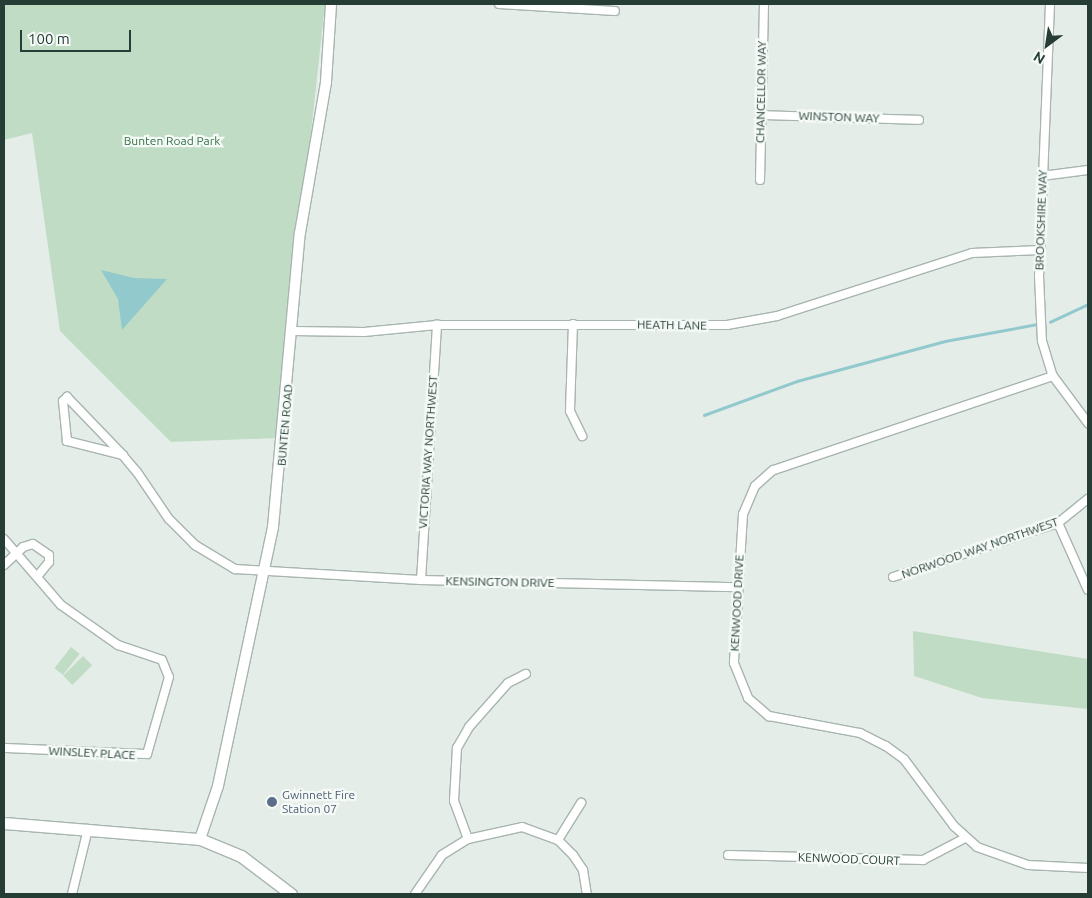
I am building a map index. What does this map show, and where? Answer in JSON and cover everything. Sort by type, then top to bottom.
[{"type":"main road","points":[[4,822],[200,839],[241,856],[290,894]]},
{"type":"street","name":"BUNTEN ROAD","points":[[200,839],[218,786],[263,574],[282,469],[300,233],[326,82],[331,4]]},
{"type":"street","points":[[499,4],[615,11]]},
{"type":"street","name":"CHANCELLOR WAY","points":[[760,180],[764,4]]},
{"type":"street","name":"BROOKSHIRE WAY","points":[[1049,4],[1040,250],[1042,340],[1053,376],[1088,423]]},
{"type":"street","name":"WINSTON WAY","points":[[760,115],[918,120]]},
{"type":"street","points":[[1042,176],[1088,170]]},
{"type":"street","name":"HEATH LANE","points":[[293,331],[364,332],[437,325],[727,326],[777,316],[972,253],[1040,250]]},
{"type":"street","points":[[573,324],[570,410],[582,436]]},
{"type":"street","name":"VICTORIA WAY NORTHWEST","points":[[421,580],[437,325]]},
{"type":"street","name":"KENWOOD DRIVE","points":[[1053,376],[826,448],[773,470],[755,486],[743,514],[734,663],[748,698],[769,716],[860,733],[886,746],[904,760],[965,838],[995,856],[1028,866],[1088,868]]},
{"type":"street","name":"KENSINGTON DRIVE","points":[[123,455],[68,441],[63,401],[66,397],[123,455],[169,519],[195,545],[235,569],[263,574],[421,580],[738,587]]},
{"type":"street","name":"NORWOOD WAY NORTHWEST","points":[[893,577],[1058,523],[1088,499]]},
{"type":"street","points":[[1058,523],[1088,590]]},
{"type":"street","name":"WINSLEY PLACE","points":[[4,539],[61,605],[118,645],[162,660],[169,677],[147,754],[4,748]]},
{"type":"street","points":[[4,565],[16,552],[34,544],[43,548],[49,562],[37,577]]},
{"type":"street","points":[[468,839],[454,801],[457,748],[469,727],[496,696],[526,674]]},
{"type":"street","points":[[558,840],[581,803]]},
{"type":"street","points":[[415,894],[431,864],[468,839],[522,827],[558,840],[583,870],[587,894]]},
{"type":"street","points":[[72,894],[88,829]]},
{"type":"street","name":"KENWOOD COURT","points":[[728,855],[923,860],[965,838]]},
{"type":"green space","name":"Bunten Road Park","points":[[4,4],[325,4],[278,438],[171,442],[60,331],[32,133],[4,140]]},
{"type":"green space","points":[[913,631],[1088,659],[1088,709],[982,698],[914,676]]},
{"type":"green space","points":[[71,647],[80,654],[63,675],[54,668]]},
{"type":"green space","points":[[83,656],[92,665],[72,685],[63,676]]},
{"type":"water","points":[[101,270],[134,278],[167,279],[122,330],[118,299]]},
{"type":"waterway","points":[[1050,322],[1088,304]]},
{"type":"waterway","points":[[704,415],[797,381],[945,341],[1038,324]]},
{"type":"place","name":"Gwinnett Fire Station 07","points":[[272,802]]}]
